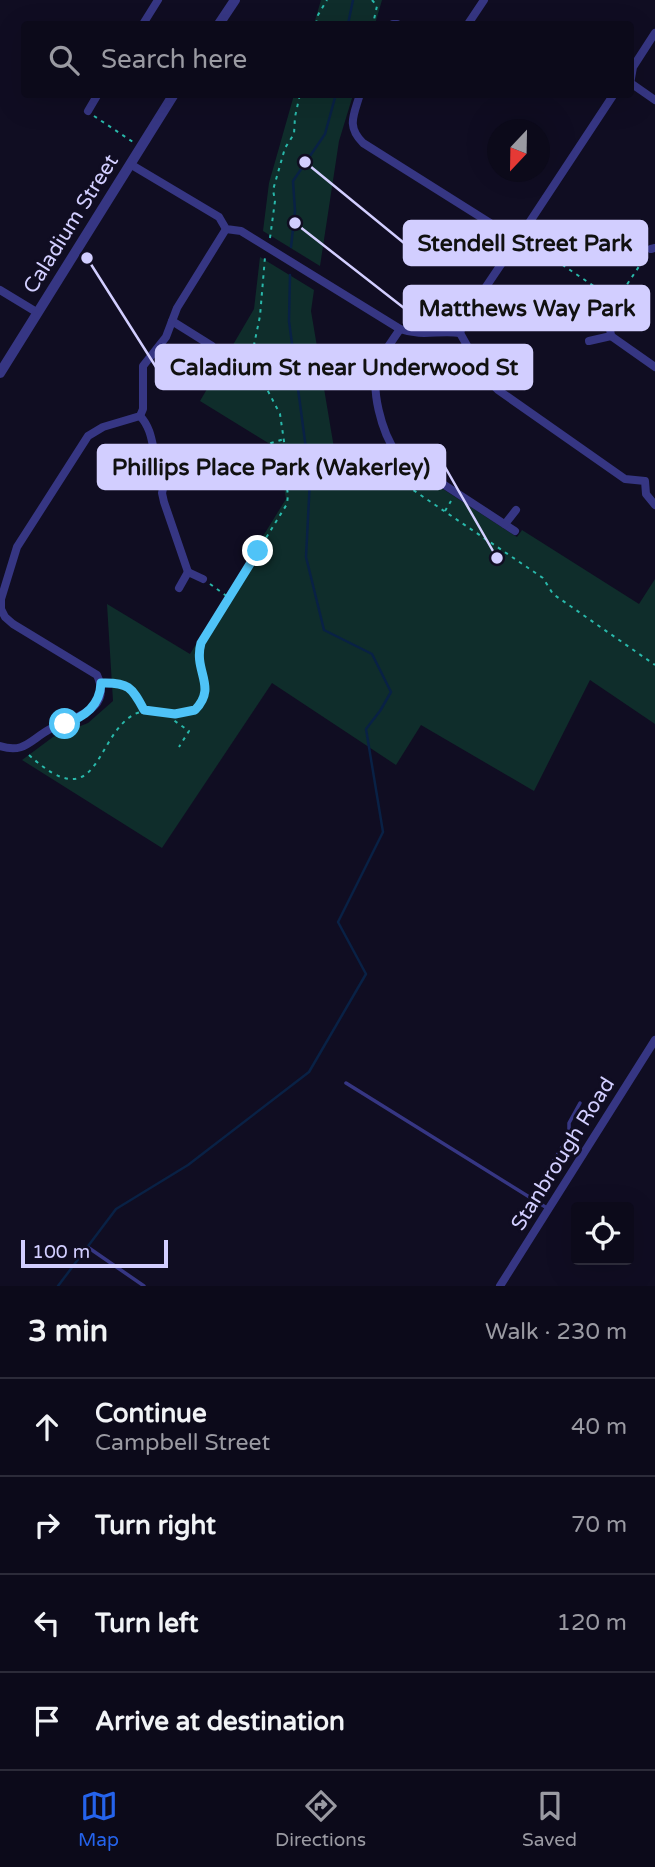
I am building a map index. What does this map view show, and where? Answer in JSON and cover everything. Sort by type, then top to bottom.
[{"type":"street","points":[[145,21],[158,0]]},
{"type":"street","points":[[221,21],[234,0]]},
{"type":"street","points":[[470,21],[484,0]]},
{"type":"street","points":[[634,65],[655,33]]},
{"type":"street","points":[[634,86],[655,100]]},
{"type":"street","points":[[88,111],[96,98]]},
{"type":"street","name":"Caladium Street","points":[[0,373],[171,98]]},
{"type":"street","points":[[359,98],[352,122],[354,134],[363,143],[516,236]]},
{"type":"street","points":[[611,98],[525,229],[516,236],[510,251],[465,318],[460,333],[484,376],[516,404],[625,479],[645,481],[655,475]]},
{"type":"street","points":[[130,164],[219,218],[226,229],[241,231],[400,329],[414,334],[430,335],[447,331],[460,333]]},
{"type":"street","points":[[0,747],[11,750],[22,748],[51,728],[87,714],[101,694],[101,683],[97,675],[13,624],[1,609],[1,599],[17,547],[88,436],[103,427],[140,416],[143,409],[143,366],[166,337],[177,308],[226,229]]},
{"type":"street","points":[[0,290],[38,313]]},
{"type":"street","points":[[608,314],[611,336],[655,367]]},
{"type":"street","points":[[172,321],[212,345]]},
{"type":"street","points":[[400,329],[377,369],[376,390],[384,432],[397,454],[516,531]]},
{"type":"street","points":[[589,341],[611,336]]},
{"type":"street","points":[[140,416],[149,426],[158,466],[166,476],[176,479],[234,467],[260,456]]},
{"type":"street","points":[[166,476],[162,492],[164,502],[188,572],[203,579]]},
{"type":"street","points":[[645,481],[646,494],[655,505]]},
{"type":"street","points":[[505,524],[516,510]]},
{"type":"street","points":[[179,588],[188,572]]},
{"type":"street","name":"Stanbrough Road","points":[[500,1286],[655,1040]]},
{"type":"lane","points":[[346,1083],[549,1209]]},
{"type":"lane","points":[[531,1198],[569,1136],[569,1124],[580,1103]]},
{"type":"lane","points":[[89,1248],[144,1286]]},
{"type":"path","points":[[317,21],[327,0]]},
{"type":"path","points":[[372,0],[377,6],[374,21]]},
{"type":"path","points":[[22,748],[59,776],[73,778],[94,768],[120,727],[131,716],[144,710],[185,713],[195,710],[205,697],[206,688],[198,655],[201,643],[287,504],[280,414],[259,374],[254,345],[275,201],[273,190],[285,148],[294,134],[299,98]]},
{"type":"path","points":[[88,111],[103,124],[140,147]]},
{"type":"path","points":[[516,236],[616,301],[653,249]]},
{"type":"path","points":[[260,456],[271,443],[284,439]]},
{"type":"path","points":[[284,465],[340,458],[374,467],[391,475],[543,578],[553,594],[655,665]]},
{"type":"path","points":[[444,511],[456,493]]},
{"type":"path","points":[[203,579],[229,598]]},
{"type":"path","points":[[101,683],[128,687],[135,693],[144,710]]},
{"type":"path","points":[[170,713],[172,719],[189,731],[179,747]]},
{"type":"green space","points":[[321,0],[382,0],[376,21],[315,21]]},
{"type":"green space","points":[[293,98],[352,98],[339,141],[320,266],[263,231],[269,183]]},
{"type":"green space","points":[[260,257],[314,290],[311,311],[335,454],[375,445],[517,537],[522,530],[639,604],[655,579],[655,724],[590,680],[534,791],[421,725],[396,765],[272,683],[162,848],[22,760],[53,737],[88,723],[113,701],[107,604],[190,654],[286,499],[278,449],[200,401],[254,309]]},
{"type":"waterway","points":[[349,21],[353,0]]},
{"type":"waterway","points":[[291,247],[295,211],[293,181],[325,134],[335,98]]},
{"type":"waterway","points":[[58,1286],[116,1209],[188,1165],[309,1072],[366,974],[338,922],[383,832],[366,729],[391,692],[372,654],[324,630],[306,557],[310,479],[289,321],[290,275]]},
{"type":"place","name":"Stendell Street Park","points":[[305,162]]},
{"type":"place","name":"Matthews Way Park","points":[[295,223]]},
{"type":"place","name":"Caladium St near Underwood St","points":[[87,258]]},
{"type":"place","name":"Phillips Place Park (Wakerley)","points":[[497,558]]},
{"type":"route","points":[[65,724],[87,714],[101,694],[101,683],[128,687],[135,693],[144,710],[175,714],[195,710],[205,697],[206,688],[199,666],[201,643],[258,551]]}]
